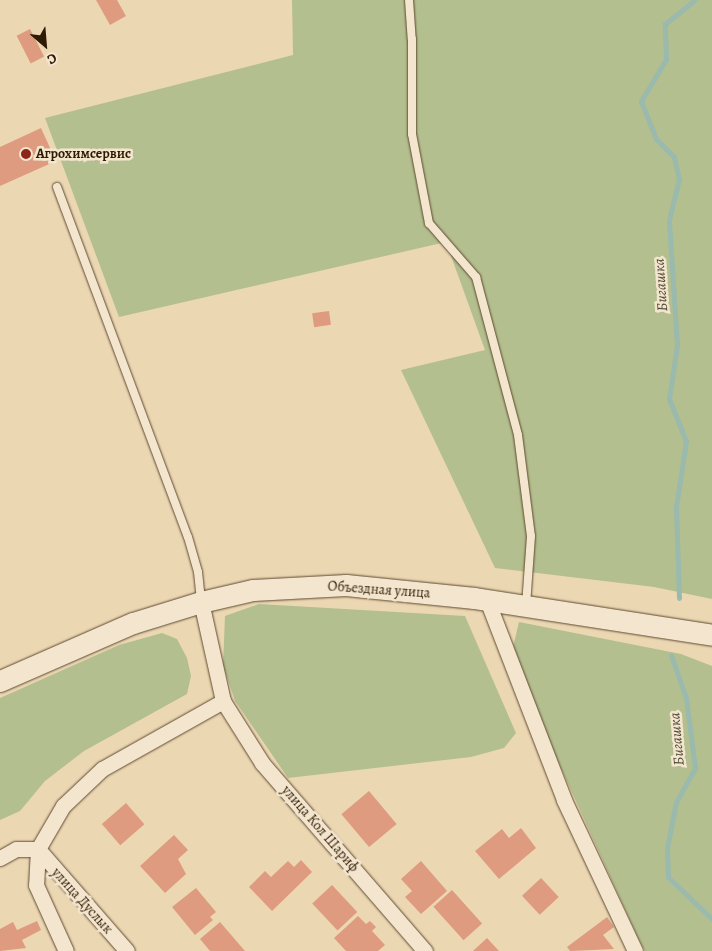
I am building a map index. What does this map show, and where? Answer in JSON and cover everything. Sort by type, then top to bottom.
[{"type":"main road","name":"Объездная улица","points":[[0,681],[133,623],[201,602],[253,590],[346,585],[526,605],[712,635]]},
{"type":"street","points":[[488,600],[564,800],[635,951]]},
{"type":"street","name":"улица Кол Шариф","points":[[201,602],[224,701],[262,763],[425,951]]},
{"type":"street","points":[[66,951],[36,886],[38,850],[63,806],[102,769],[224,701]]},
{"type":"street","points":[[0,858],[54,823]]},
{"type":"street","points":[[16,849],[38,850]]},
{"type":"street","name":"улица Дуслык","points":[[38,850],[127,951]]},
{"type":"lane","points":[[409,0],[412,39],[412,134],[429,223],[476,277],[518,435],[531,536],[526,605]]},
{"type":"lane","points":[[57,187],[188,537],[198,572],[201,602]]},
{"type":"green space","points":[[292,0],[712,0],[712,599],[654,587],[495,568],[401,370],[485,350],[446,242],[119,317],[45,118],[293,55]]},
{"type":"green space","points":[[259,604],[465,616],[516,733],[504,748],[471,757],[288,778],[235,701],[223,665],[225,616]]},
{"type":"green space","points":[[519,622],[681,654],[712,666],[712,951],[645,951],[555,755],[513,647]]},
{"type":"green space","points":[[162,633],[177,639],[187,658],[191,676],[187,694],[84,751],[45,781],[20,811],[0,820],[0,698],[119,645]]},
{"type":"building","points":[[96,0],[117,0],[126,16],[110,25]]},
{"type":"building","points":[[30,29],[44,57],[31,63],[17,36]]},
{"type":"building","name":"Агрохимсервис","points":[[41,128],[56,161],[0,186],[0,147]]},
{"type":"building","points":[[329,311],[331,325],[314,327],[312,313]]},
{"type":"building","points":[[369,791],[397,824],[369,847],[341,814]]},
{"type":"building","points":[[126,803],[144,824],[120,845],[102,824]]},
{"type":"building","points":[[521,828],[536,848],[499,879],[475,851],[502,829],[509,838]]},
{"type":"building","points":[[174,835],[188,850],[178,859],[186,874],[165,893],[140,866]]},
{"type":"building","points":[[301,860],[312,872],[272,911],[249,887],[265,871],[271,877],[288,861],[294,867]]},
{"type":"building","points":[[421,861],[447,891],[421,914],[405,897],[412,891],[401,879]]},
{"type":"building","points":[[541,878],[559,897],[540,915],[522,896]]},
{"type":"building","points":[[332,885],[357,912],[337,930],[312,903]]},
{"type":"building","points":[[196,888],[216,912],[210,917],[213,920],[195,935],[172,907]]},
{"type":"building","points":[[452,890],[482,923],[464,940],[433,907]]},
{"type":"building","points":[[358,916],[366,924],[370,921],[376,927],[372,931],[385,945],[378,951],[346,951],[334,938]]},
{"type":"building","points":[[607,917],[614,927],[603,935],[614,949],[570,951],[567,947]]},
{"type":"building","points":[[37,921],[41,930],[22,940],[26,948],[0,951],[0,929],[13,922],[17,930]]},
{"type":"building","points":[[220,922],[245,951],[210,951],[200,939]]},
{"type":"building","points":[[487,938],[499,951],[473,951]]},
{"type":"waterway","name":"Бигашка","points":[[679,598],[676,507],[686,441],[669,399],[677,345],[669,220],[679,179],[674,157],[656,139],[641,101],[666,59],[665,24],[695,0]]},
{"type":"waterway","name":"Бигашка","points":[[671,655],[686,698],[695,768],[676,802],[667,848],[668,877],[712,919]]},
{"type":"place","name":"Агрохимсервис","points":[[26,154]]}]
